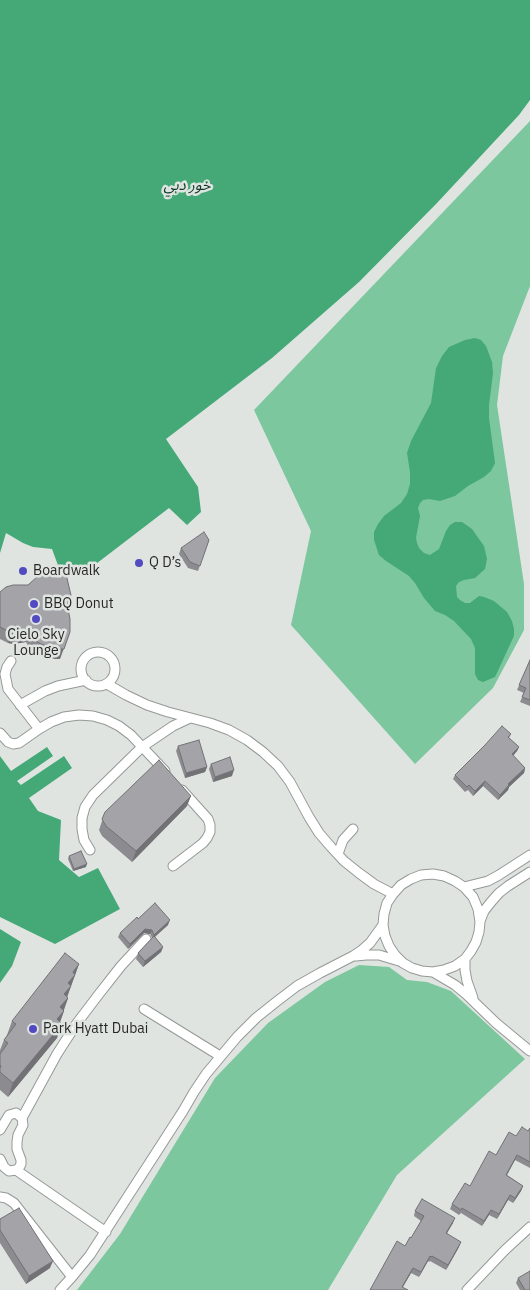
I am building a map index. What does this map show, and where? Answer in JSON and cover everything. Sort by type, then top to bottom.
[{"type":"lane","points":[[96,653],[102,653],[111,659],[115,670],[114,675],[107,684],[96,686],[86,680],[82,669],[86,658],[96,653]]},
{"type":"lane","points":[[11,661],[5,674],[8,689],[39,729]]},
{"type":"lane","points":[[20,705],[45,691],[65,684],[86,680]]},
{"type":"lane","points":[[107,684],[147,704],[168,712],[210,723],[229,730],[247,740],[278,766],[290,782],[319,833],[338,854],[374,884],[393,894]]},
{"type":"lane","points":[[0,733],[8,742],[13,744],[19,743],[51,722],[64,717],[79,715],[93,716],[106,720],[131,734],[204,813],[210,825],[210,832],[207,838],[173,866]]},
{"type":"lane","points":[[90,850],[84,840],[82,818],[92,795],[142,747],[173,726],[190,718]]},
{"type":"lane","points":[[338,854],[343,840],[353,828]]},
{"type":"lane","points":[[464,888],[499,875],[530,855]]},
{"type":"lane","points":[[353,956],[379,955],[422,971],[433,972],[455,966],[465,959],[471,951],[476,942],[484,911],[491,902],[508,886],[530,872]]},
{"type":"lane","points":[[403,963],[389,946],[383,925],[387,903],[401,885],[410,879],[421,875],[433,874],[455,881],[472,897],[478,909],[480,922]]},
{"type":"lane","points":[[60,1290],[90,1255],[106,1232],[194,1092],[220,1056],[250,1024],[276,1002],[297,986],[353,956],[370,943],[383,925]]},
{"type":"lane","points":[[0,1159],[9,1171],[16,1170],[21,1164],[17,1142],[22,1118],[57,1054],[121,966],[146,939]]},
{"type":"lane","points":[[465,959],[467,982],[476,1002]]},
{"type":"lane","points":[[433,972],[455,985],[476,1002],[496,1023],[530,1051]]},
{"type":"lane","points":[[144,1009],[220,1056]]},
{"type":"lane","points":[[0,1130],[9,1115],[16,1113],[22,1118]]},
{"type":"lane","points":[[16,1170],[106,1232]]},
{"type":"lane","points":[[0,1197],[6,1198],[21,1210],[72,1277]]},
{"type":"lane","points":[[467,1290],[530,1227]]},
{"type":"shaded area","points":[[530,121],[530,286],[503,356],[497,405],[524,584],[524,630],[493,688],[415,764],[291,625],[311,531],[254,410]]},
{"type":"shaded area","points":[[359,965],[389,967],[407,980],[427,982],[451,991],[525,1059],[397,1175],[328,1290],[77,1290],[120,1234],[215,1078],[268,1023],[325,982]]},
{"type":"water","name":"خور دبي","points":[[0,0],[530,0],[530,100],[519,115],[437,203],[359,282],[272,358],[166,439],[198,487],[201,512],[187,525],[169,508],[83,573],[71,574],[65,572],[59,568],[52,549],[33,547],[6,533],[0,553]]},
{"type":"water","points":[[475,338],[481,340],[486,346],[492,362],[493,373],[489,418],[495,463],[491,471],[484,477],[455,496],[440,501],[423,500],[418,508],[420,516],[416,538],[419,548],[424,553],[430,555],[439,549],[450,525],[455,522],[462,522],[472,529],[484,546],[487,559],[485,569],[475,578],[459,582],[456,586],[457,597],[465,603],[470,603],[479,596],[494,601],[507,612],[512,621],[514,636],[495,677],[483,682],[478,680],[475,674],[475,648],[471,639],[454,621],[435,611],[409,576],[379,555],[374,540],[374,532],[378,524],[384,516],[401,503],[407,494],[410,484],[410,472],[407,453],[411,441],[431,403],[436,368],[442,356],[449,347]]},
{"type":"water","points":[[47,747],[53,756],[17,781],[21,785],[64,756],[72,768],[29,798],[38,811],[61,820],[59,860],[79,877],[98,868],[120,909],[55,944],[0,917],[0,756],[11,771]]},
{"type":"water","points":[[0,929],[21,942],[12,966],[0,983]]},
{"type":"building","points":[[204,532],[209,540],[200,566],[190,562],[181,548]]},
{"type":"building","points":[[53,570],[64,571],[71,595],[67,604],[70,632],[64,649],[39,643],[30,632],[12,633],[0,627],[0,592],[6,587],[13,585],[28,585],[38,576]]},
{"type":"building","points":[[530,660],[530,700],[522,697],[526,688],[519,685]]},
{"type":"building","points":[[502,726],[511,734],[508,737],[519,747],[512,754],[525,768],[508,784],[500,795],[485,781],[475,791],[469,785],[467,787],[455,775]]},
{"type":"building","points":[[199,740],[207,767],[186,773],[178,746]]},
{"type":"building","points":[[230,757],[234,770],[215,777],[211,764]]},
{"type":"building","points":[[159,760],[191,796],[136,851],[106,826],[102,819],[105,812]]},
{"type":"building","points":[[81,851],[87,864],[74,869],[69,856]]},
{"type":"building","points":[[155,903],[170,920],[154,935],[152,930],[145,929],[130,944],[120,933]]},
{"type":"building","points":[[154,936],[163,947],[145,961],[138,953]]},
{"type":"building","name":"Park Hyatt Dubai","points":[[65,953],[79,964],[73,972],[75,975],[68,983],[71,986],[64,994],[68,998],[60,1007],[64,1011],[57,1019],[62,1024],[13,1083],[0,1072],[0,1054],[8,1043],[4,1040],[16,1024],[12,1021]]},
{"type":"building","points":[[522,1127],[528,1131],[530,1128],[530,1162],[517,1155],[506,1175],[523,1186],[515,1198],[510,1195],[499,1214],[491,1210],[484,1221],[452,1204],[465,1183],[470,1186],[489,1151],[496,1155],[509,1132],[516,1136]]},
{"type":"building","points":[[422,1199],[455,1218],[446,1233],[461,1242],[448,1265],[430,1256],[421,1272],[413,1268],[402,1287],[408,1290],[370,1290],[397,1241],[405,1246],[424,1216],[415,1211]]},
{"type":"building","points":[[19,1208],[53,1261],[29,1276],[0,1230],[0,1219]]},
{"type":"building","points":[[530,1271],[530,1290],[525,1290],[518,1278]]},
{"type":"place","name":"Q D’s","points":[[139,563]]},
{"type":"place","name":"Boardwalk","points":[[23,571]]},
{"type":"place","name":"BBQ Donut","points":[[34,604]]},
{"type":"place","name":"Cielo Sky Lounge","points":[[36,619]]},
{"type":"place","name":"Park Hyatt Dubai","points":[[33,1029]]}]
